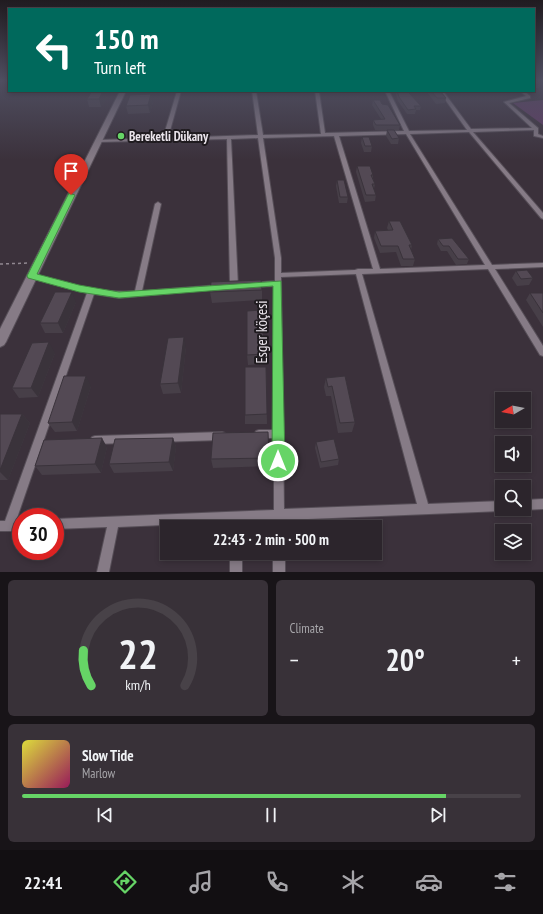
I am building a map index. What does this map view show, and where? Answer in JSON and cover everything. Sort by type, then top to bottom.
[{"type":"street","points":[[0,342],[115,107]]},
{"type":"street","points":[[165,139],[174,107]]},
{"type":"street","name":"Esger köçesi","points":[[256,107],[278,258],[279,520]]},
{"type":"street","points":[[319,107],[323,135]]},
{"type":"street","points":[[395,107],[407,132],[543,353]]},
{"type":"street","points":[[452,107],[470,131],[543,217]]},
{"type":"street","points":[[511,107],[536,129],[536,135],[543,142]]},
{"type":"street","points":[[97,141],[536,129]]},
{"type":"street","points":[[336,134],[376,271]]},
{"type":"street","points":[[536,135],[543,137]]},
{"type":"street","points":[[229,137],[234,286]]},
{"type":"street","points":[[138,293],[158,204]]},
{"type":"street","points":[[32,276],[91,291],[119,295],[234,286],[278,279],[358,271],[543,265]]},
{"type":"street","points":[[358,271],[424,509]]},
{"type":"street","points":[[5,526],[43,442],[91,291]]},
{"type":"street","points":[[246,435],[278,434]]},
{"type":"street","points":[[87,440],[230,435]]},
{"type":"street","points":[[531,505],[543,504]]},
{"type":"street","points":[[249,520],[279,515],[495,506]]},
{"type":"street","points":[[103,572],[114,522]]},
{"type":"street","points":[[64,524],[160,522]]},
{"type":"street","points":[[236,560],[236,572]]},
{"type":"street","points":[[279,560],[280,572]]},
{"type":"path","points":[[0,264],[39,262]]},
{"type":"shaded area","points":[[518,107],[543,107],[543,125]]},
{"type":"building","points":[[377,107],[389,107],[400,125],[376,125],[373,120],[385,119]]},
{"type":"building","points":[[406,107],[414,107],[416,109],[408,110]]},
{"type":"building","points":[[387,130],[394,130],[399,138],[392,139]]},
{"type":"building","points":[[362,137],[369,137],[372,146],[365,146]]},
{"type":"building","points":[[357,166],[370,166],[373,175],[371,175],[375,184],[372,184],[376,195],[366,195]]},
{"type":"building","points":[[337,180],[344,180],[348,197],[340,197]]},
{"type":"building","points":[[389,221],[400,221],[412,245],[409,245],[415,259],[403,259],[398,246],[381,246],[375,231],[393,230]]},
{"type":"building","points":[[452,238],[469,259],[458,259],[449,246],[443,246],[438,239]]},
{"type":"building","points":[[527,270],[533,278],[521,279],[516,271]]},
{"type":"building","points":[[261,280],[262,290],[210,292],[211,282]]},
{"type":"building","points":[[55,292],[72,292],[58,323],[40,323]]},
{"type":"building","points":[[530,293],[543,293],[543,313]]},
{"type":"building","points":[[262,310],[264,354],[247,355],[247,311]]},
{"type":"building","points":[[184,337],[178,383],[160,384],[168,338]]},
{"type":"building","points":[[49,342],[31,388],[12,388],[32,343]]},
{"type":"building","points":[[245,367],[266,367],[267,414],[245,415]]},
{"type":"building","points":[[64,376],[86,376],[72,422],[48,423]]},
{"type":"building","points":[[345,376],[355,422],[340,423],[332,386],[328,387],[326,378]]},
{"type":"building","points":[[0,414],[22,414],[0,470]]},
{"type":"building","points":[[268,432],[269,458],[211,459],[213,433]]},
{"type":"building","points":[[102,438],[95,464],[35,466],[44,440]]},
{"type":"building","points":[[173,438],[169,462],[109,464],[115,439]]},
{"type":"building","points":[[334,439],[339,459],[321,462],[316,442]]},
{"type":"place","name":"Bereketli Dükany","points":[[121,136]]},
{"type":"route","points":[[71,195],[32,276],[79,289],[119,295],[278,283],[278,461]]}]
